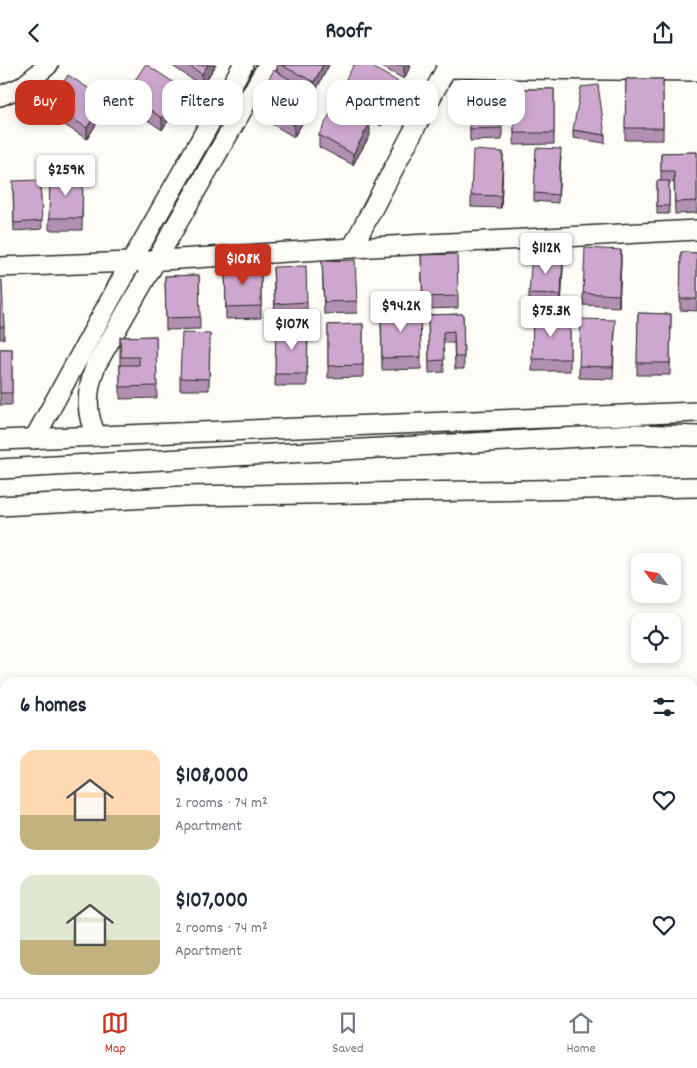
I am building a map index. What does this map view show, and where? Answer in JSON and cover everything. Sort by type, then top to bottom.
[{"type":"street","points":[[0,96],[22,87],[48,65]]},
{"type":"street","points":[[235,80],[243,65]]},
{"type":"street","points":[[97,436],[93,429],[88,402],[92,376],[154,261],[268,65]]},
{"type":"street","points":[[352,248],[448,66],[697,71]]},
{"type":"street","points":[[34,439],[131,262],[210,125]]},
{"type":"street","points":[[0,267],[154,261],[352,248],[697,230]]},
{"type":"street","points":[[0,440],[697,412]]},
{"type":"street","points":[[635,414],[636,434]]},
{"type":"street","points":[[0,469],[636,434],[697,436]]},
{"type":"street","points":[[0,506],[186,496],[697,487]]},
{"type":"building","points":[[145,65],[147,65],[170,80],[162,80],[162,118],[152,111],[152,80],[135,80]]},
{"type":"building","points":[[188,65],[208,65],[202,74]]},
{"type":"building","points":[[281,65],[323,65],[315,80],[310,80]]},
{"type":"building","points":[[354,65],[369,65],[395,80],[345,80]]},
{"type":"building","points":[[274,70],[291,80],[268,80]]},
{"type":"building","points":[[68,75],[85,86],[85,125],[89,125],[87,128],[75,120],[75,80],[65,80]]},
{"type":"building","points":[[626,79],[663,79],[663,128],[625,128]]},
{"type":"building","points":[[598,85],[605,135],[573,130],[581,87]]},
{"type":"building","points":[[525,89],[554,89],[554,133],[514,133],[514,125],[525,125]]},
{"type":"building","points":[[327,120],[327,125],[369,125],[353,154],[319,135]]},
{"type":"building","points":[[470,125],[502,125],[502,128],[470,129]]},
{"type":"building","points":[[536,148],[561,149],[558,195],[534,193]]},
{"type":"building","points":[[473,150],[503,152],[501,196],[471,195]]},
{"type":"building","points":[[697,152],[697,201],[675,202],[674,171],[661,171],[661,153]]},
{"type":"building","points":[[50,177],[83,177],[82,218],[49,218]]},
{"type":"building","points":[[40,180],[42,221],[14,223],[13,181]]},
{"type":"building","points":[[657,181],[669,181],[669,206],[657,206]]},
{"type":"building","points":[[585,248],[621,250],[619,295],[583,293]]},
{"type":"building","points":[[681,252],[697,253],[697,299],[680,299]]},
{"type":"building","points":[[457,254],[458,296],[423,297],[421,255]]},
{"type":"building","points":[[532,254],[563,255],[561,295],[529,294]]},
{"type":"building","points":[[355,260],[357,301],[324,302],[322,261]]},
{"type":"building","points":[[261,266],[261,306],[226,307],[225,267]]},
{"type":"building","points":[[306,266],[307,302],[275,304],[273,267]]},
{"type":"building","points":[[199,275],[200,317],[166,318],[165,276]]},
{"type":"building","points":[[0,280],[2,280],[4,327],[0,327]]},
{"type":"building","points":[[420,308],[421,357],[382,358],[381,309]]},
{"type":"building","points":[[638,313],[671,314],[670,363],[637,363]]},
{"type":"building","points":[[463,314],[464,357],[455,357],[454,331],[443,332],[444,360],[429,361],[428,315]]},
{"type":"building","points":[[533,317],[570,317],[570,359],[532,359]]},
{"type":"building","points":[[581,319],[615,320],[613,367],[579,366]]},
{"type":"building","points":[[363,324],[363,365],[328,366],[328,325]]},
{"type":"building","points":[[276,327],[308,327],[307,374],[275,374]]},
{"type":"building","points":[[182,333],[210,334],[209,379],[180,378]]},
{"type":"building","points":[[156,336],[157,386],[120,387],[120,365],[139,365],[139,357],[121,357],[120,337]]},
{"type":"building","points":[[0,349],[12,349],[12,393],[0,393]]}]
